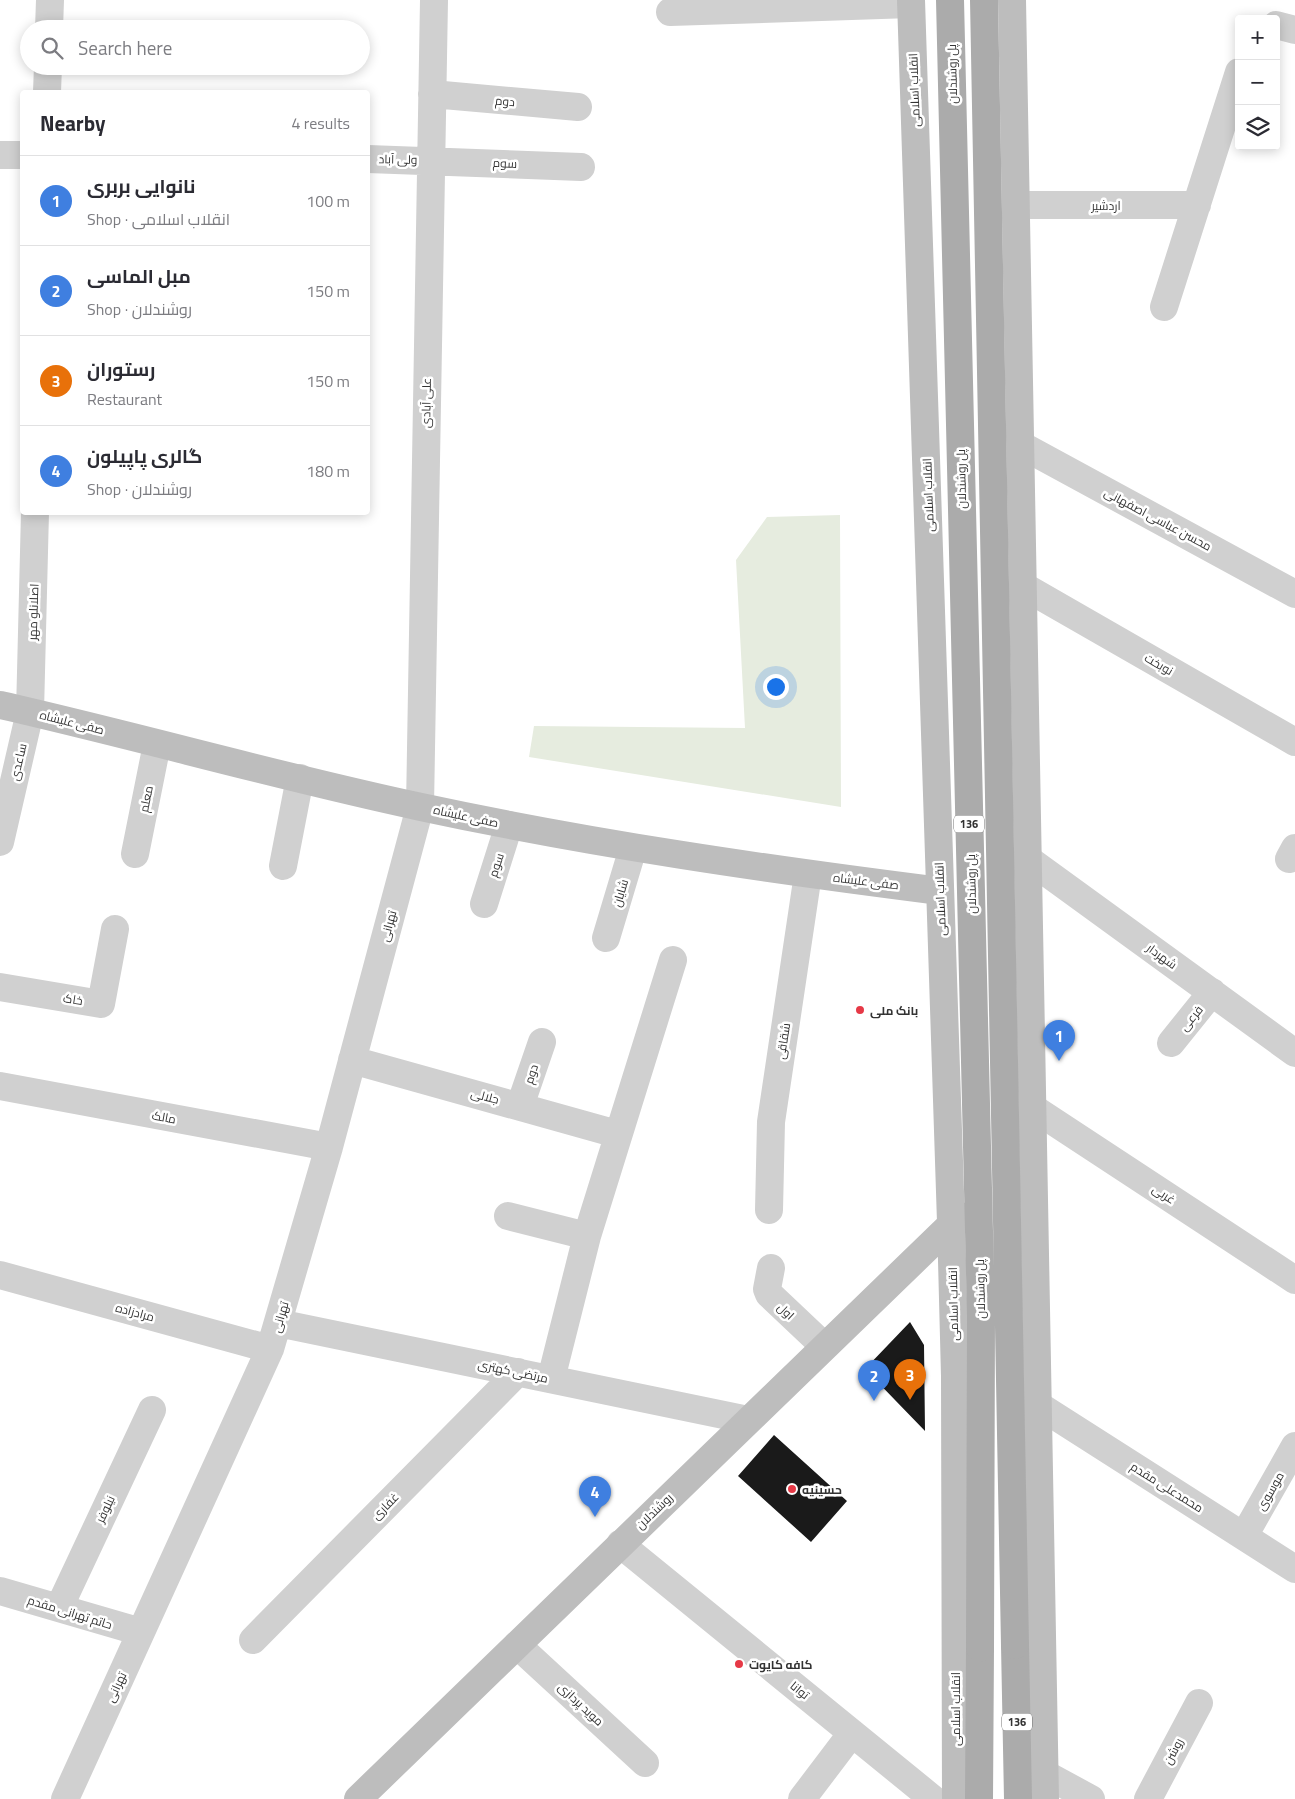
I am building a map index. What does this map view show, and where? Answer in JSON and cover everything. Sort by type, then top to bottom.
[{"type":"main road","name":"پل روشندلان","points":[[950,0],[981,1316],[980,1648]]},
{"type":"main road","name":"136","points":[[984,0],[1018,1799]]},
{"type":"main road","points":[[1012,0],[1045,1786]]},
{"type":"main road","name":"انقلاب اسلامی","points":[[911,2],[955,1376],[956,1799]]},
{"type":"main road","name":"صفی علیشاه","points":[[0,705],[420,807],[509,825],[633,848],[940,891]]},
{"type":"main road","points":[[935,715],[951,730],[1010,733],[1026,716]]},
{"type":"main road","points":[[947,1106],[955,1120],[965,1130],[988,1137],[1010,1132],[1032,1111]]},
{"type":"main road","name":"روشندلان","points":[[358,1799],[951,1222],[1032,1162]]},
{"type":"main road","points":[[955,1376],[958,1351],[965,1331],[981,1316],[986,1315],[1008,1318],[1022,1330],[1037,1369]]},
{"type":"main road","name":"انقلاب اسلامی","points":[[979,1799],[980,1648]]},
{"type":"street","points":[[49,20],[50,0]]},
{"type":"street","name":"علی آبادی","points":[[420,807],[429,160],[434,0]]},
{"type":"street","points":[[670,12],[911,2]]},
{"type":"street","points":[[1280,26],[1295,30]]},
{"type":"street","points":[[47,90],[48,75]]},
{"type":"street","points":[[1164,307],[1235,85]]},
{"type":"street","name":"دوم","points":[[432,94],[578,107]]},
{"type":"street","points":[[0,155],[20,155]]},
{"type":"street","name":"ولی آباد","points":[[370,159],[429,160]]},
{"type":"street","name":"سوم","points":[[429,160],[580,167]]},
{"type":"street","name":"اردشیر","points":[[1016,205],[1197,204]]},
{"type":"street","name":"محسن عباسی اصفهانی","points":[[1020,445],[1295,594]]},
{"type":"street","name":"اصلانلو مهر","points":[[30,712],[35,515]]},
{"type":"street","name":"نوبخت","points":[[1023,586],[1295,742]]},
{"type":"street","name":"ساعدی","points":[[0,842],[30,712]]},
{"type":"street","name":"معلم","points":[[135,854],[157,744]]},
{"type":"street","points":[[282,866],[300,778]]},
{"type":"street","name":"تهرانی","points":[[65,1799],[270,1350],[329,1147],[420,807]]},
{"type":"street","name":"سوم","points":[[484,904],[509,825]]},
{"type":"street","name":"شایان","points":[[606,938],[633,848]]},
{"type":"street","name":"شهردار","points":[[1028,860],[1295,1053]]},
{"type":"street","name":"شقاقی","points":[[769,1210],[771,1122],[808,874]]},
{"type":"street","name":"خاک","points":[[0,988],[101,1004],[115,929]]},
{"type":"street","points":[[551,1378],[587,1236],[617,1134],[673,960]]},
{"type":"street","name":"فرعی","points":[[1171,1044],[1212,992]]},
{"type":"street","name":"دوم","points":[[520,1106],[542,1042]]},
{"type":"street","name":"جلالی","points":[[352,1060],[617,1134]]},
{"type":"street","name":"مالک","points":[[0,1086],[329,1147]]},
{"type":"street","name":"غربی","points":[[1032,1111],[1295,1280]]},
{"type":"street","points":[[508,1216],[587,1236]]},
{"type":"street","name":"اول","points":[[771,1268],[767,1289],[769,1294],[824,1346]]},
{"type":"street","name":"مرادزاده","points":[[0,1275],[270,1350]]},
{"type":"street","name":"مرتضی کهتری","points":[[278,1322],[748,1420]]},
{"type":"street","name":"غفاری","points":[[253,1640],[518,1372]]},
{"type":"street","name":"محمدعلی مقدم","points":[[1038,1405],[1295,1569]]},
{"type":"street","name":"نیلوفر","points":[[59,1608],[152,1410]]},
{"type":"street","name":"موسوی","points":[[1244,1536],[1295,1446]]},
{"type":"street","name":"توانا","points":[[620,1544],[933,1799]]},
{"type":"street","name":"حاتم تهرانی مقدم","points":[[0,1590],[141,1632]]},
{"type":"street","name":"موید پردازی","points":[[517,1645],[645,1763]]},
{"type":"street","name":"روشن","points":[[1148,1799],[1199,1703]]},
{"type":"street","points":[[802,1799],[852,1733]]},
{"type":"street","points":[[1045,1786],[1091,1799]]},
{"type":"shaded area","points":[[840,515],[841,807],[529,757],[534,726],[745,728],[736,560],[767,517]]},
{"type":"building","points":[[910,1322],[924,1345],[925,1431],[865,1369]]},
{"type":"building","name":"حسینیه","points":[[774,1435],[847,1501],[811,1542],[738,1476]]},
{"type":"place","name":"بانک ملی","points":[[860,1010]]},
{"type":"place","name":"نانوایی بربری","points":[[1059,1061]]},
{"type":"place","name":"رستوران","points":[[910,1400]]},
{"type":"place","name":"مبل الماسی","points":[[874,1401]]},
{"type":"place","name":"حسینیه","points":[[792,1489]]},
{"type":"place","name":"گالری پاپیلون","points":[[595,1517]]},
{"type":"place","name":"کافه کایوت","points":[[739,1664]]}]
